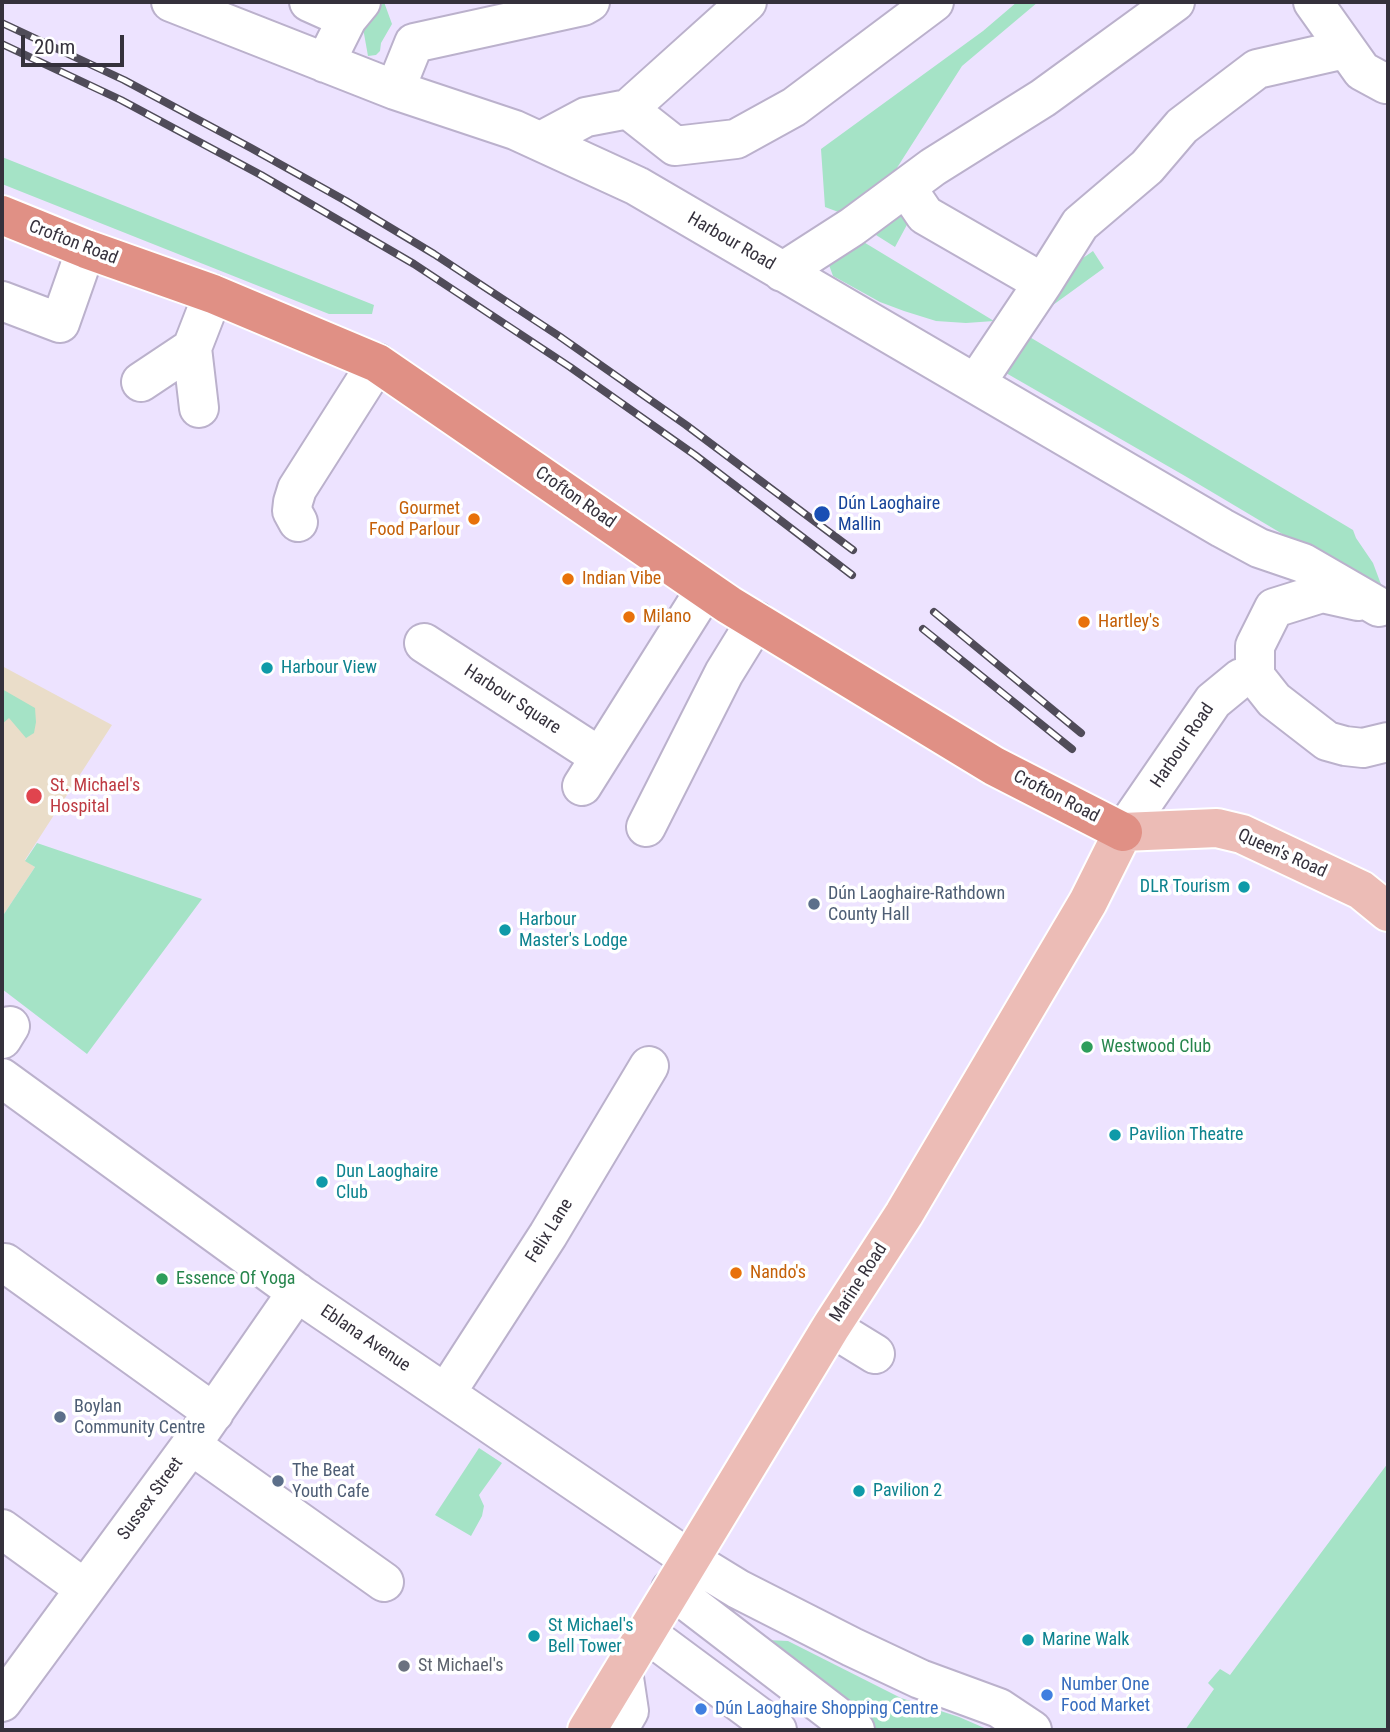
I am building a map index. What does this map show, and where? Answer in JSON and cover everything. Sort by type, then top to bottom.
[{"type":"highway","name":"Crofton Road","points":[[2,215],[213,294],[377,363],[705,590],[994,766],[1124,832]]},
{"type":"main road","name":"Queen's Road","points":[[1124,832],[1217,828],[1242,834],[1361,890],[1388,912]]},
{"type":"main road","name":"Marine Road","points":[[587,1730],[831,1327],[911,1202],[1088,902],[1124,832]]},
{"type":"street","name":"Harbour Road","points":[[172,2],[395,90],[515,130],[637,186],[1181,505],[1259,548],[1303,563],[1384,610]]},
{"type":"street","points":[[309,2],[354,10],[325,63]]},
{"type":"street","points":[[395,90],[414,43],[583,6],[590,2]]},
{"type":"street","points":[[541,141],[586,117],[628,109],[747,2]]},
{"type":"street","points":[[628,109],[675,146],[736,139],[794,107],[934,2]]},
{"type":"street","points":[[782,272],[852,227],[933,167],[1043,97],[1175,2]]},
{"type":"street","points":[[1313,2],[1362,71],[1385,84]]},
{"type":"street","points":[[976,383],[1080,224],[1147,167],[1182,126],[1257,69],[1345,49]]},
{"type":"street","points":[[906,187],[925,215],[1043,283]]},
{"type":"street","points":[[2,301],[60,323],[86,248]]},
{"type":"street","points":[[199,408],[192,348],[213,294]]},
{"type":"street","points":[[141,382],[192,348]]},
{"type":"street","points":[[298,522],[292,511],[297,489],[377,363]]},
{"type":"street","points":[[1259,548],[1274,608],[1255,646],[1255,676],[1274,700],[1327,741],[1363,748],[1388,742]]},
{"type":"street","name":"Harbour Square","points":[[424,643],[591,771],[705,590]]},
{"type":"street","points":[[1274,608],[1322,593],[1340,595],[1384,610]]},
{"type":"street","points":[[646,827],[724,673],[756,621]]},
{"type":"street","name":"Harbour Road","points":[[1124,832],[1213,701],[1241,678],[1255,676]]},
{"type":"street","name":"Felix Lane","points":[[446,1393],[548,1235],[649,1066]]},
{"type":"street","name":"Eblana Avenue","points":[[2,1078],[297,1292],[446,1393],[666,1598]]},
{"type":"street","points":[[5,1263],[214,1413]]},
{"type":"street","name":"Sussex Street","points":[[2,1702],[191,1445],[297,1292]]},
{"type":"street","points":[[831,1327],[875,1354]]},
{"type":"street","points":[[191,1445],[384,1582]]},
{"type":"street","points":[[2,1529],[79,1597]]},
{"type":"street","points":[[666,1598],[738,1589],[920,1679],[999,1708],[1032,1730]]},
{"type":"street","points":[[666,1598],[777,1730]]},
{"type":"street","points":[[666,1598],[722,1656],[817,1730]]},
{"type":"street","points":[[666,1598],[855,1730]]},
{"type":"street","points":[[618,1730],[629,1711],[623,1671]]},
{"type":"shaded area","name":"St. Michael's Hospital","points":[[2,666],[112,725],[25,860],[35,867],[2,917]]},
{"type":"green space","points":[[384,2],[392,24],[381,43],[380,51],[376,55],[368,56],[363,28]]},
{"type":"green space","points":[[1017,2],[1038,2],[962,66],[886,185],[841,213],[825,207],[821,149],[983,31]]},
{"type":"green space","points":[[2,157],[374,305],[372,314],[329,314],[2,184]]},
{"type":"green space","points":[[900,208],[909,221],[895,247],[868,230]]},
{"type":"green space","points":[[857,238],[994,321],[936,321],[880,302],[833,276],[830,260]]},
{"type":"green space","points":[[1093,251],[1104,268],[1053,305],[1047,302],[1066,270]]},
{"type":"green space","points":[[1028,336],[1353,530],[1373,563],[1385,595],[1006,373]]},
{"type":"green space","points":[[2,689],[35,708],[34,733],[26,738],[9,718],[2,724]]},
{"type":"green space","points":[[37,843],[202,899],[87,1054],[2,989],[2,917],[35,867],[25,861]]},
{"type":"green space","points":[[479,1448],[502,1463],[479,1495],[484,1506],[482,1516],[471,1536],[435,1515]]},
{"type":"green space","points":[[1388,1463],[1388,1730],[1185,1730],[1214,1689],[1208,1683],[1220,1669],[1230,1675]]},
{"type":"green space","points":[[767,1640],[788,1641],[901,1698],[989,1730],[870,1730]]},
{"type":"railway","points":[[2,23],[124,80],[346,201],[434,254],[559,336],[686,425],[853,550]]},
{"type":"railway","points":[[2,44],[121,100],[261,175],[414,264],[570,367],[695,455],[852,575]]},
{"type":"railway","points":[[934,612],[1081,733]]},
{"type":"railway","points":[[923,629],[1072,749]]},
{"type":"place","name":"Dún Laoghaire Mallin","points":[[822,514]]},
{"type":"place","name":"Gourmet Food Parlour","points":[[474,519]]},
{"type":"place","name":"Indian Vibe","points":[[568,579]]},
{"type":"place","name":"Milano","points":[[629,617]]},
{"type":"place","name":"Hartley's","points":[[1084,622]]},
{"type":"place","name":"Harbour View","points":[[267,668]]},
{"type":"place","name":"St. Michael's Hospital","points":[[34,796]]},
{"type":"place","name":"DLR Tourism","points":[[1244,887]]},
{"type":"place","name":"Dún Laoghaire-Rathdown County Hall","points":[[814,904]]},
{"type":"place","name":"Harbour Master's Lodge","points":[[505,930]]},
{"type":"place","name":"Westwood Club","points":[[1087,1047]]},
{"type":"place","name":"Pavilion Theatre","points":[[1115,1135]]},
{"type":"place","name":"Dun Laoghaire Club","points":[[322,1182]]},
{"type":"place","name":"Nando's","points":[[736,1273]]},
{"type":"place","name":"Essence Of Yoga","points":[[162,1279]]},
{"type":"place","name":"Boylan Community Centre","points":[[60,1417]]},
{"type":"place","name":"The Beat Youth Cafe","points":[[278,1481]]},
{"type":"place","name":"Pavilion 2","points":[[859,1491]]},
{"type":"place","name":"St Michael's Bell Tower","points":[[534,1636]]},
{"type":"place","name":"Marine Walk","points":[[1028,1640]]},
{"type":"place","name":"St Michael's","points":[[404,1666]]},
{"type":"place","name":"Number One Food Market","points":[[1047,1695]]},
{"type":"place","name":"Dún Laoghaire Shopping Centre","points":[[701,1709]]}]
